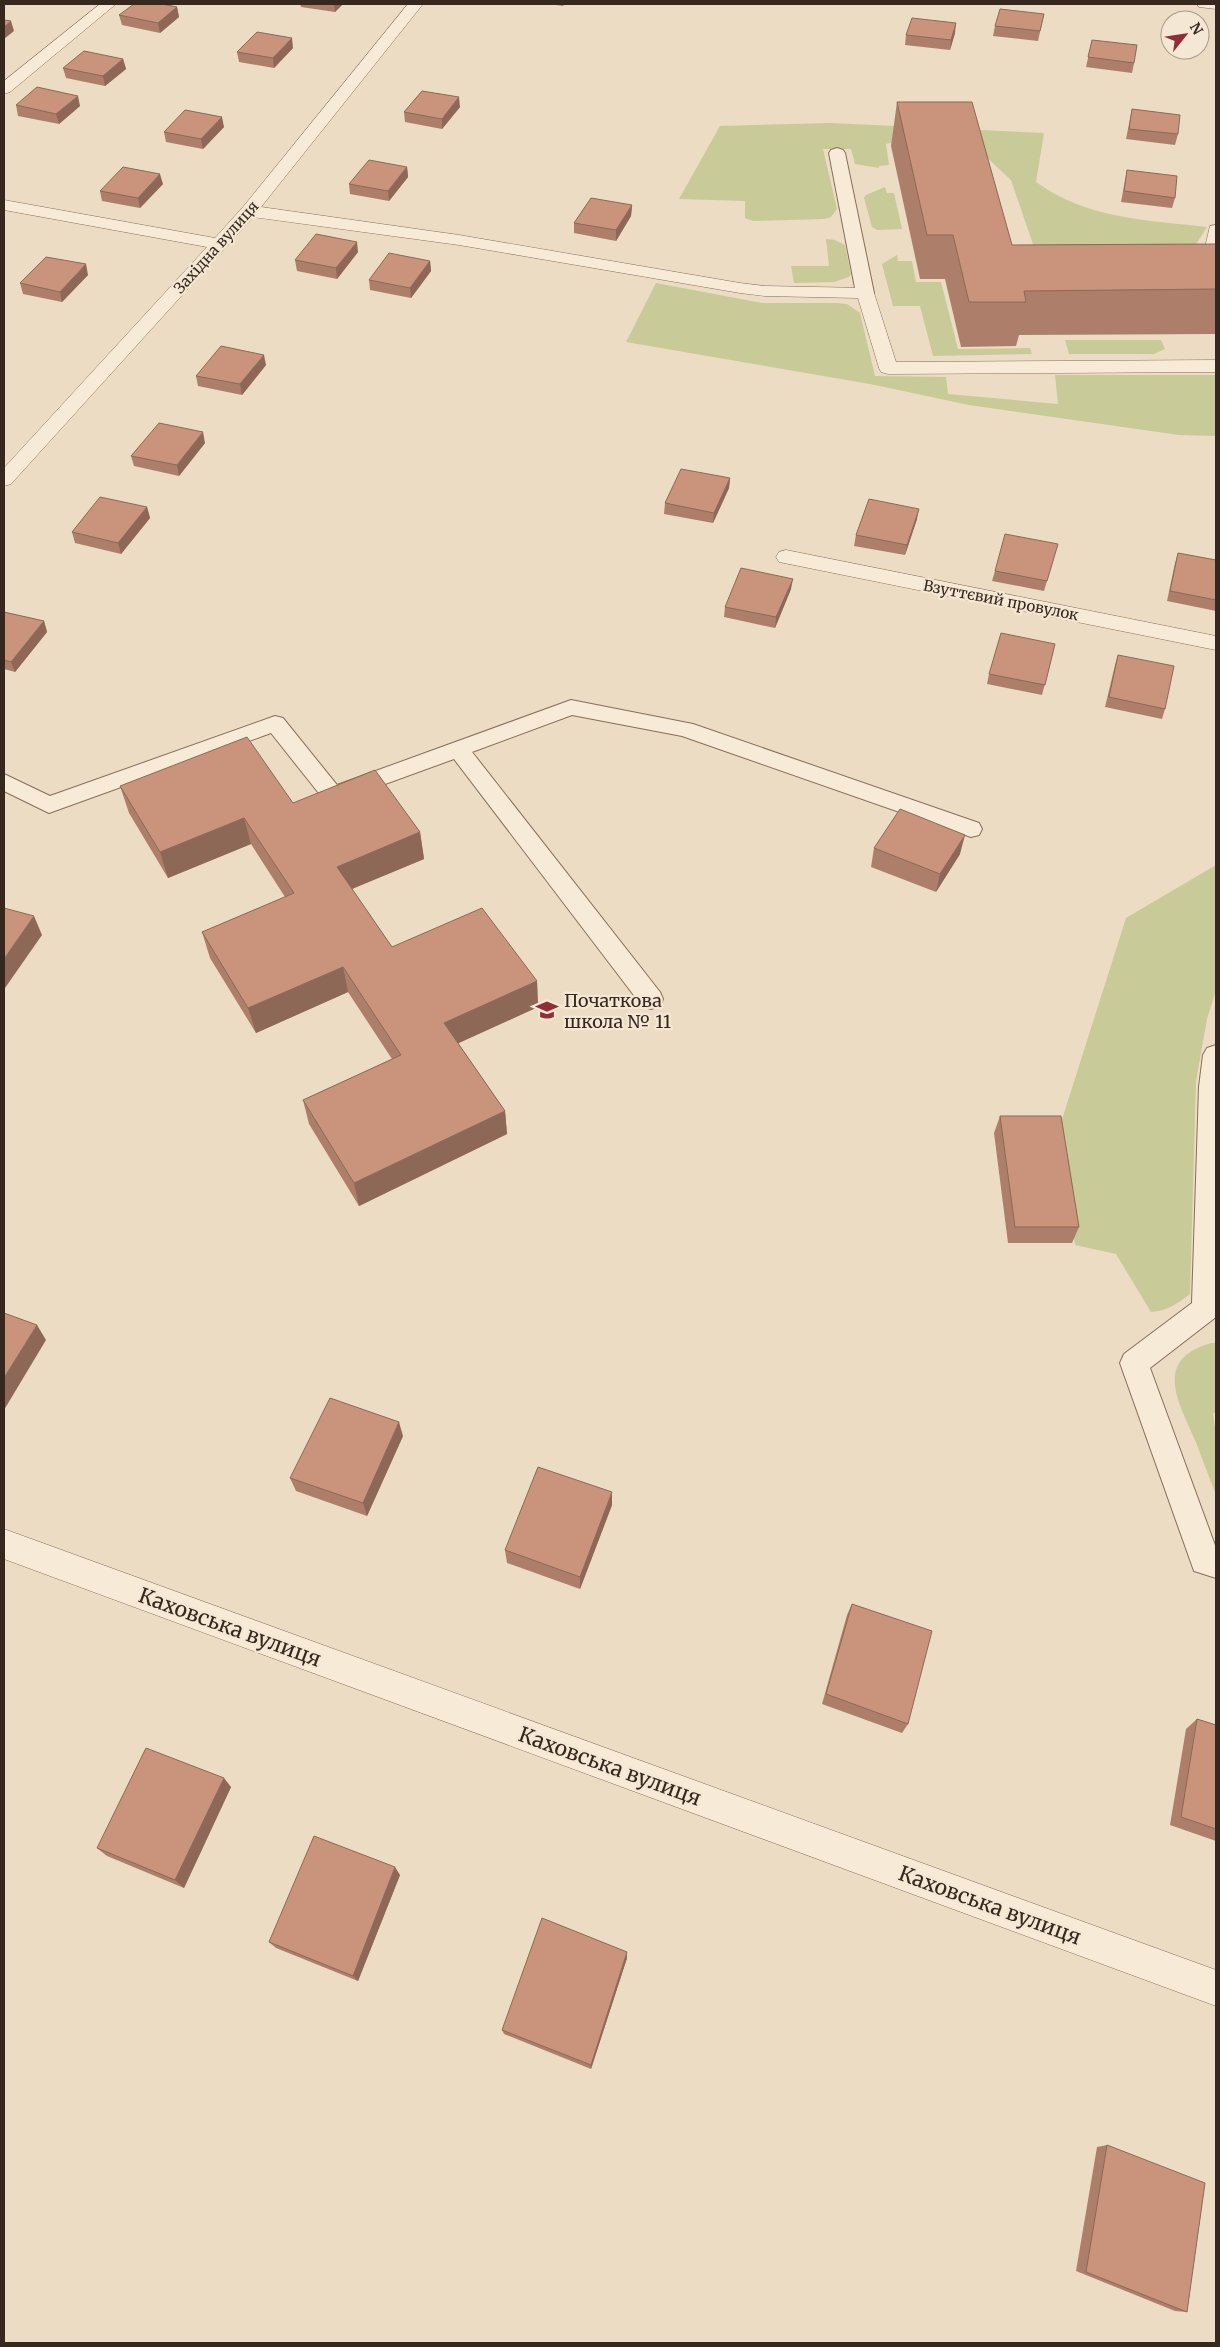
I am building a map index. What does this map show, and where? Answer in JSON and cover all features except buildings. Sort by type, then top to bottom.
[{"type":"street","points":[[4,90],[109,4]]},
{"type":"street","name":"Західна вулиця","points":[[4,480],[249,211],[416,4]]},
{"type":"street","points":[[1204,4],[1216,5]]},
{"type":"street","points":[[4,205],[220,244]]},
{"type":"street","points":[[249,211],[459,240],[740,288],[765,291],[865,293],[888,368],[1216,366]]},
{"type":"street","points":[[1216,230],[1214,250],[1178,264],[1216,274]]},
{"type":"street","name":"Взуттєвий провулок","points":[[786,557],[1216,643]]},
{"type":"street","name":"Каховська вулиця","points":[[4,1544],[1216,1988]]},
{"type":"lane","points":[[837,153],[865,293]]},
{"type":"lane","points":[[4,782],[49,805],[275,723],[333,795],[571,707],[684,729],[970,829]]},
{"type":"lane","points":[[458,749],[651,999]]},
{"type":"lane","points":[[1216,1055],[1212,1087],[1211,1309],[1134,1363],[1205,1561],[1216,1563]]},
{"type":"green space","points":[[831,123],[1044,133],[1036,182],[1056,194],[1076,204],[1118,216],[1207,227],[1193,249],[1037,256],[1011,180],[980,151],[907,138],[886,144],[889,165],[879,166],[879,168],[855,164],[851,149],[823,149],[837,209],[831,217],[825,219],[753,221],[745,218],[745,201],[679,199],[720,126]]},
{"type":"green space","points":[[885,187],[887,193],[894,193],[902,229],[877,230],[872,227],[864,198],[866,195]]},
{"type":"green space","points":[[826,239],[835,240],[845,245],[851,274],[849,277],[834,282],[794,283],[791,266],[829,266]]},
{"type":"green space","points":[[897,255],[898,261],[912,261],[916,282],[941,282],[958,349],[1030,348],[1032,354],[933,356],[920,306],[893,306],[882,264]]},
{"type":"green space","points":[[656,283],[762,303],[847,304],[860,313],[875,376],[946,377],[948,394],[1058,404],[1055,375],[1216,375],[1216,436],[1179,435],[969,405],[870,384],[626,342]]},
{"type":"green space","points":[[1065,340],[1161,340],[1165,349],[1154,354],[1069,354]]},
{"type":"green space","points":[[1216,865],[1216,990],[1207,1019],[1196,1081],[1190,1294],[1172,1306],[1151,1312],[1116,1254],[1075,1245],[1059,1129],[1126,918]]},
{"type":"green space","points":[[1216,1343],[1216,1413],[1213,1413],[1216,1435],[1216,1495],[1182,1411],[1175,1384],[1176,1371],[1181,1360],[1193,1350]]},
{"type":"place","name":"Початкова школа № 11","points":[[547,1010]]}]
